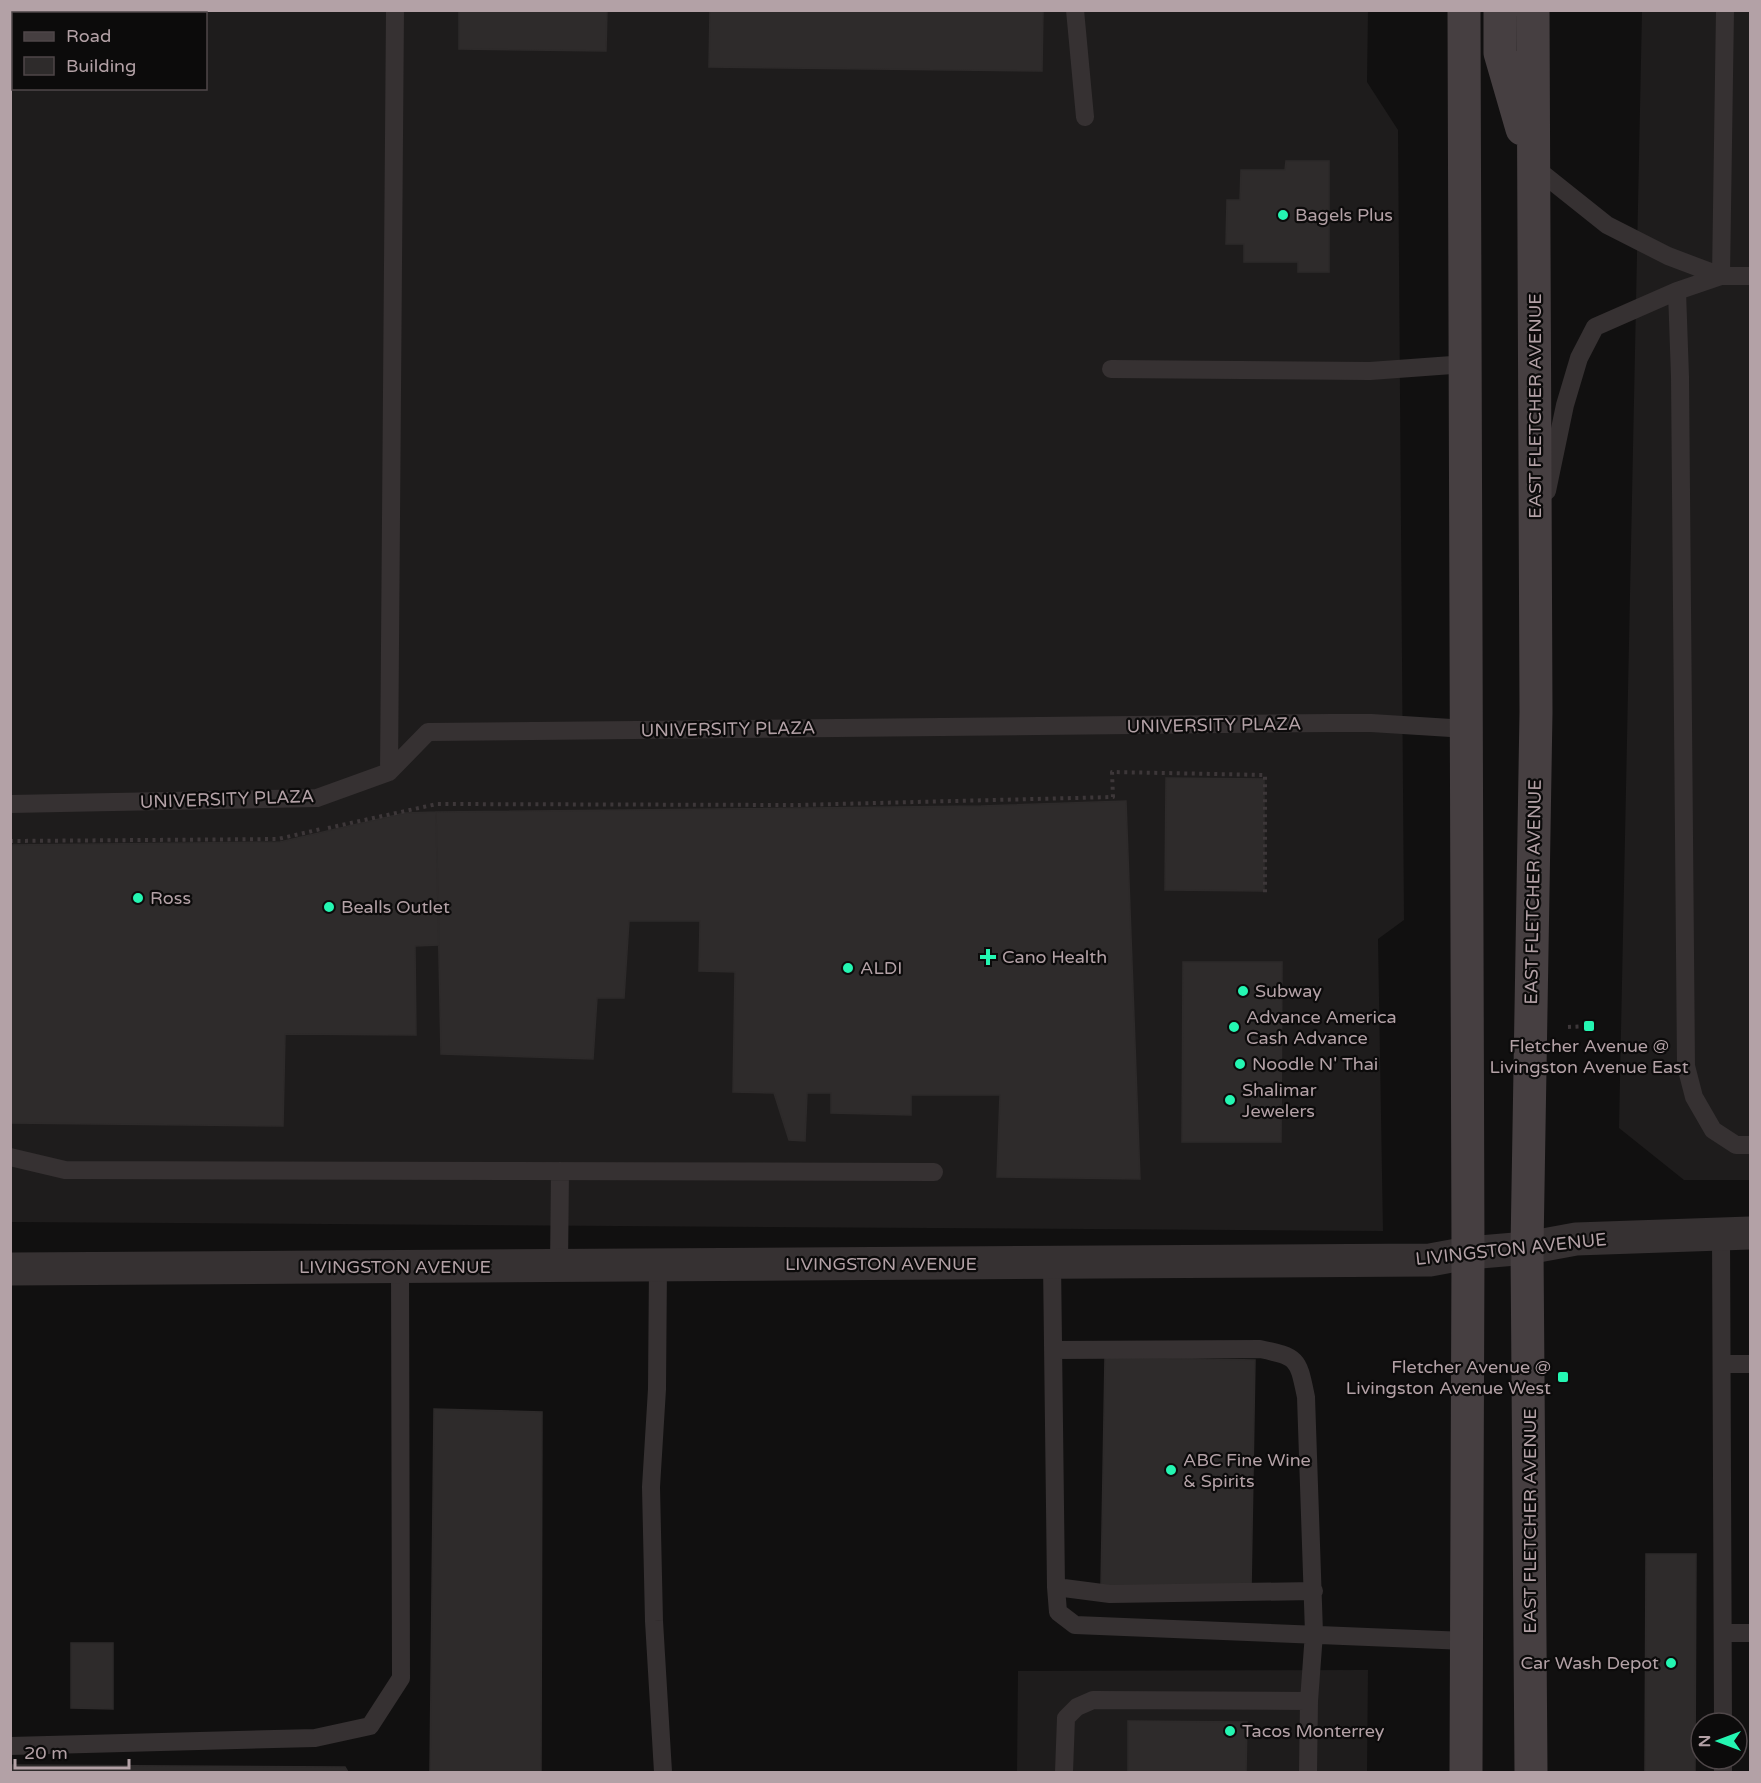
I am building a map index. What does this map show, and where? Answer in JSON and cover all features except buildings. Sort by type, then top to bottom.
[{"type":"main road","points":[[1464,10],[1468,1253],[1466,1773]]},
{"type":"main road","points":[[1500,10],[1500,53],[1532,165]]},
{"type":"main road","name":"EAST FLETCHER AVENUE","points":[[1531,1773],[1527,1248],[1536,712],[1533,10]]},
{"type":"street","name":"LIVINGSTON AVENUE","points":[[10,1269],[1430,1260],[1468,1253],[1527,1248],[1576,1239],[1736,1233]]},
{"type":"lane","points":[[389,772],[395,10]]},
{"type":"lane","points":[[1075,10],[1085,117]]},
{"type":"lane","points":[[1721,276],[1725,10]]},
{"type":"lane","points":[[1532,165],[1607,225],[1668,256],[1721,276]]},
{"type":"lane","points":[[1536,541],[1565,405],[1579,358],[1595,327],[1677,291],[1721,276],[1750,276]]},
{"type":"lane","points":[[1677,291],[1680,377],[1686,1066],[1694,1097],[1713,1130],[1736,1145],[1750,1145]]},
{"type":"lane","points":[[1111,369],[1370,371],[1466,364]]},
{"type":"lane","name":"UNIVERSITY PLAZA","points":[[10,804],[316,798],[389,772],[428,732],[1332,723],[1467,729]]},
{"type":"lane","points":[[10,1157],[65,1170],[934,1172]]},
{"type":"lane","points":[[559,1266],[560,1171]]},
{"type":"lane","points":[[1724,1711],[1722,1364],[1736,1233]]},
{"type":"lane","points":[[1052,1262],[1058,1612],[1075,1625],[1466,1641]]},
{"type":"lane","points":[[658,1265],[657,1380],[651,1487],[654,1621],[663,1773]]},
{"type":"lane","points":[[10,1746],[315,1738],[370,1726],[401,1678],[400,1267]]},
{"type":"lane","points":[[1053,1350],[1260,1349],[1292,1358],[1300,1367],[1306,1396],[1314,1591],[1308,1773]]},
{"type":"lane","points":[[1722,1364],[1750,1364]]},
{"type":"lane","points":[[1056,1587],[1110,1594],[1314,1591]]},
{"type":"lane","points":[[1724,1633],[1750,1633]]},
{"type":"lane","points":[[1064,1773],[1066,1718],[1077,1707],[1093,1700],[1309,1701]]},
{"type":"path","points":[[10,841],[278,839],[437,804],[797,805],[1113,797],[1112,772],[1265,775],[1265,894]]},
{"type":"path","points":[[1568,1027],[1589,1026]]},
{"type":"shaded area","points":[[11,11],[1368,11],[1367,82],[1398,130],[1404,920],[1378,939],[1383,1231],[11,1222]]},
{"type":"shaded area","points":[[1642,11],[1750,11],[1750,1180],[1684,1180],[1619,1128]]},
{"type":"shaded area","points":[[1368,1670],[1367,1772],[1017,1772],[1018,1671]]},
{"type":"place","name":"Bagels Plus","points":[[1283,215]]},
{"type":"place","name":"Ross","points":[[138,898]]},
{"type":"place","name":"Bealls Outlet","points":[[329,907]]},
{"type":"place","name":"Cano Health","points":[[988,957]]},
{"type":"place","name":"ALDI","points":[[848,968]]},
{"type":"place","name":"Subway","points":[[1243,991]]},
{"type":"place","name":"Fletcher Avenue @ Livingston Avenue East","points":[[1589,1026]]},
{"type":"place","name":"Advance America Cash Advance","points":[[1234,1027]]},
{"type":"place","name":"Noodle N' Thai","points":[[1240,1064]]},
{"type":"place","name":"Shalimar Jewelers","points":[[1230,1100]]},
{"type":"place","name":"Fletcher Avenue @ Livingston Avenue West","points":[[1563,1377]]},
{"type":"place","name":"ABC Fine Wine & Spirits","points":[[1171,1470]]},
{"type":"place","name":"Car Wash Depot","points":[[1671,1663]]},
{"type":"place","name":"Tacos Monterrey","points":[[1230,1731]]}]
